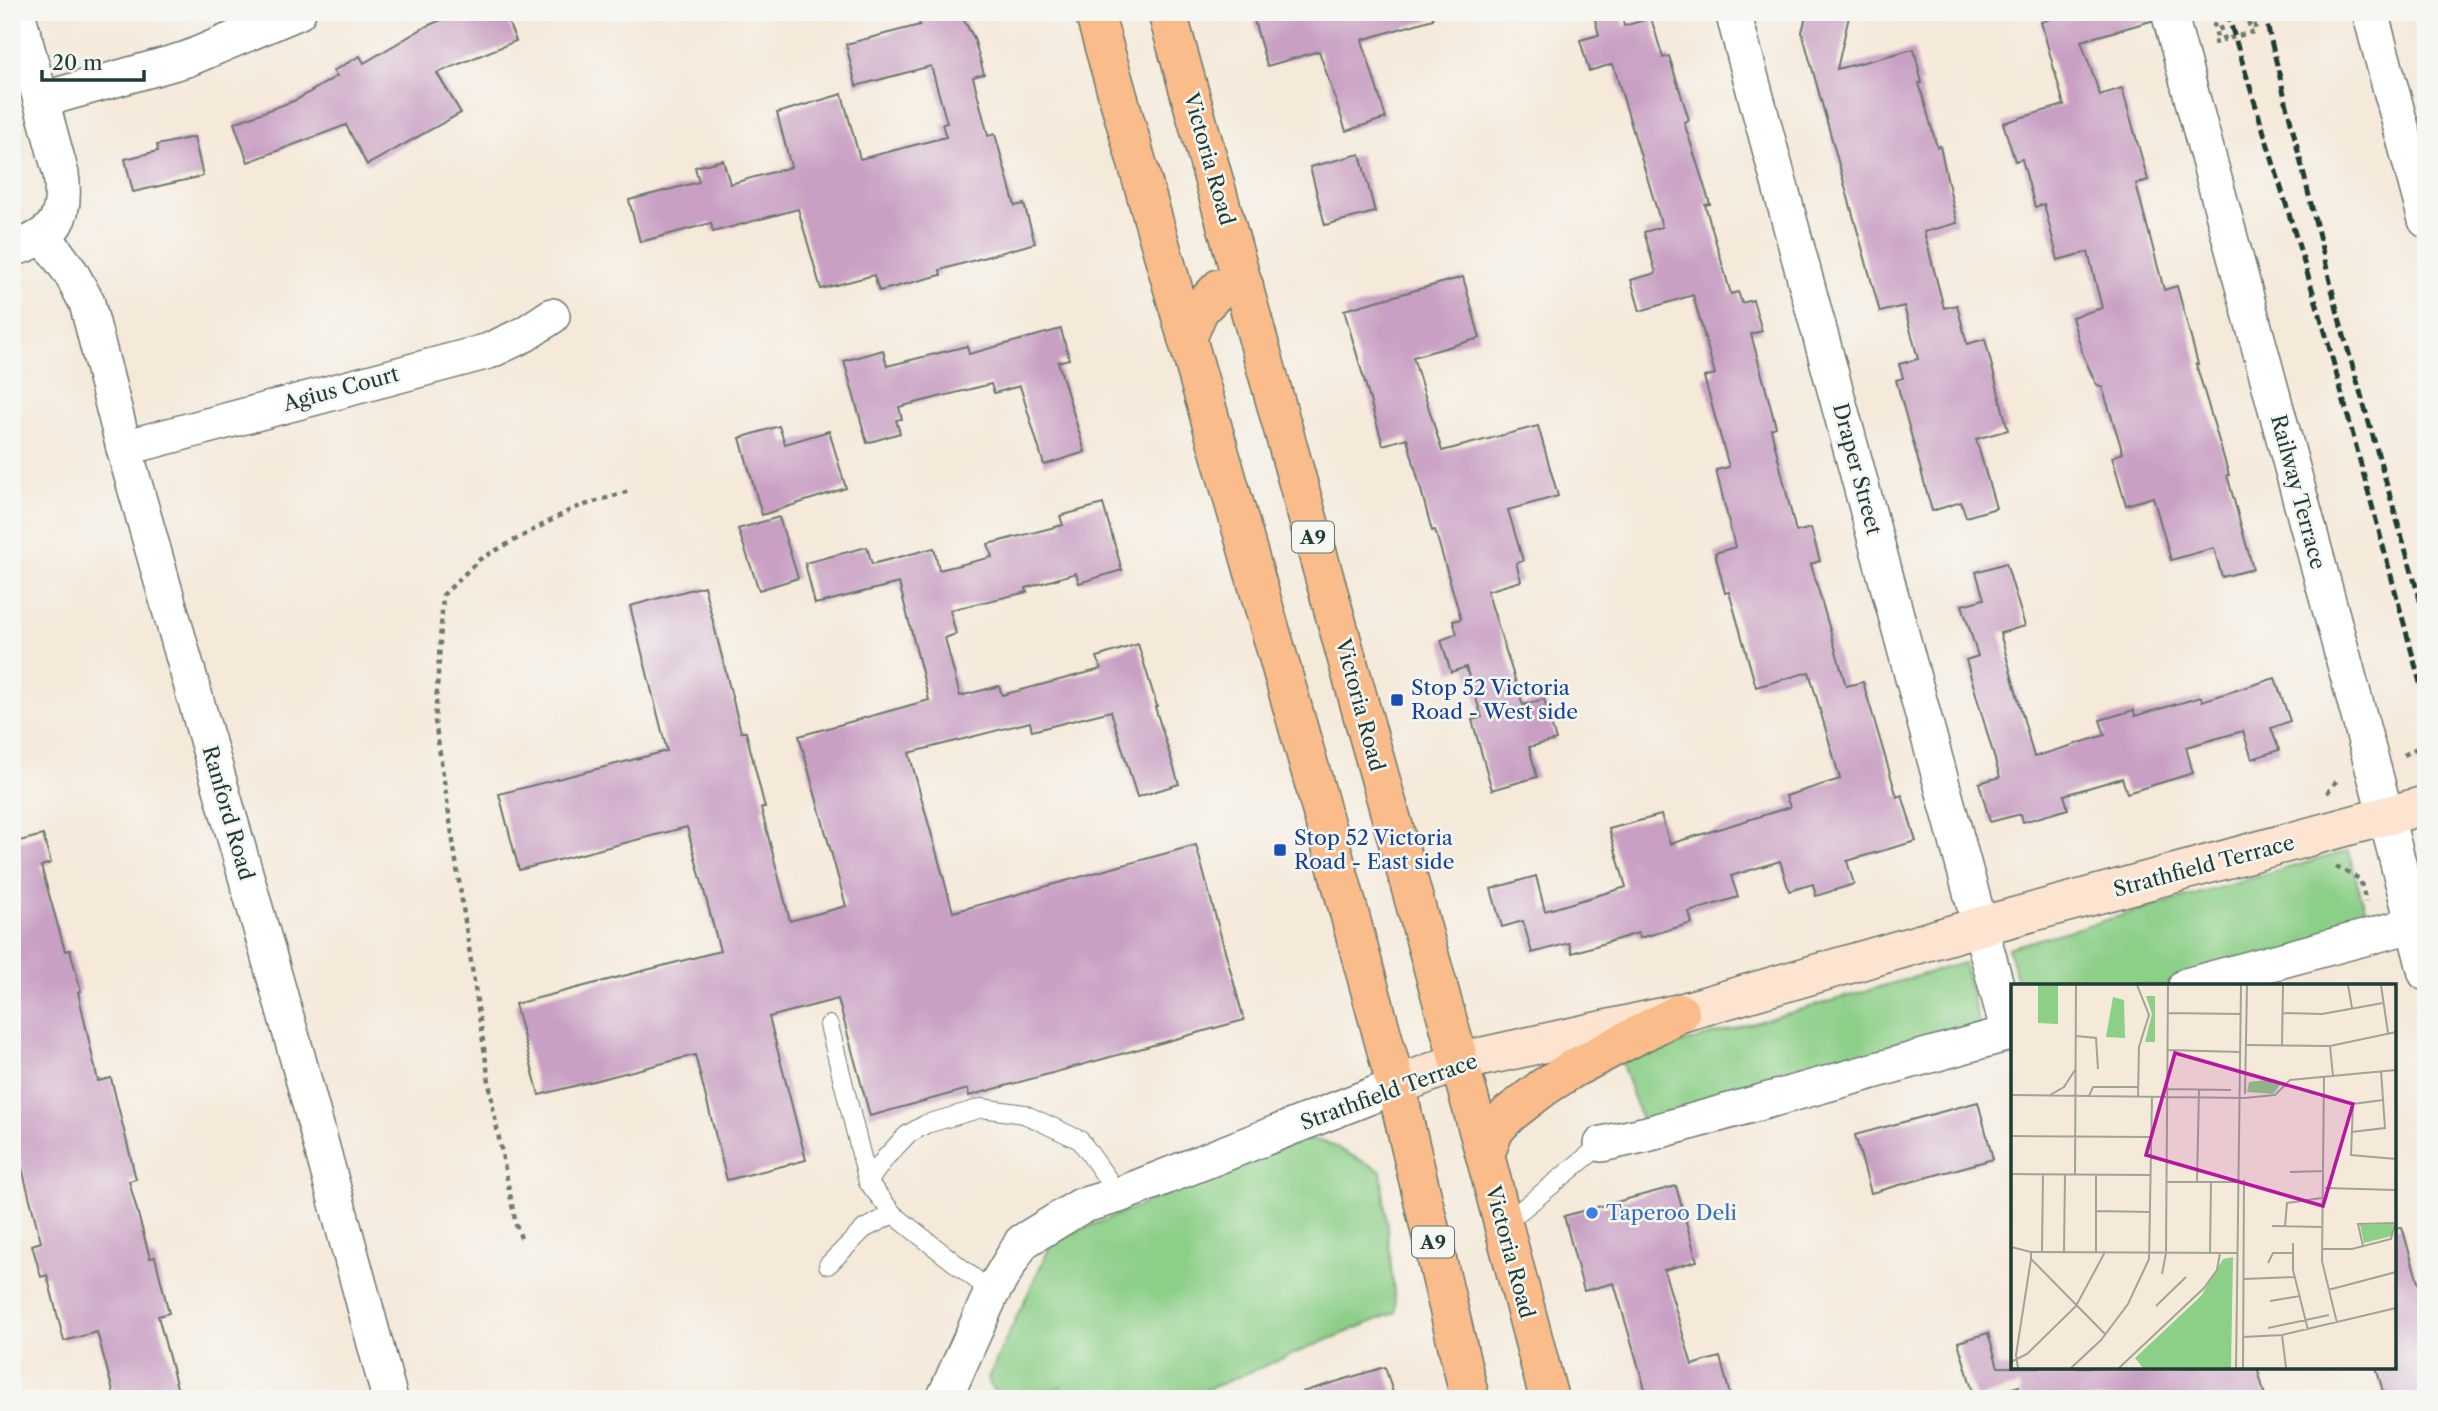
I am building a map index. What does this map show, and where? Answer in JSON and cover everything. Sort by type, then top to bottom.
[{"type":"highway","name":"A9","points":[[1094,12],[1299,729],[1396,1086],[1470,1399]]},
{"type":"highway","name":"Victoria Road","points":[[1167,12],[1485,1155],[1549,1399]]},
{"type":"highway","points":[[1187,339],[1199,310],[1220,288],[1244,286]]},
{"type":"highway","points":[[1485,1155],[1495,1129],[1509,1114],[1544,1087],[1574,1068],[1680,1013]]},
{"type":"main road","name":"Strathfield Terrace","points":[[1396,1086],[1458,1062],[1680,1013],[1982,926],[2426,805]]},
{"type":"street","points":[[12,249],[44,236],[60,216],[64,197],[61,174],[17,12]]},
{"type":"street","points":[[41,100],[187,59],[298,12]]},
{"type":"street","name":"Draper Street","points":[[1733,12],[1982,926]]},
{"type":"street","name":"Railway Terrace","points":[[2169,12],[2426,972]]},
{"type":"street","points":[[2370,12],[2426,220]]},
{"type":"street","name":"Ranford Road","points":[[44,236],[71,273],[87,303],[124,447],[292,1039],[390,1399]]},
{"type":"street","name":"Agius Court","points":[[124,447],[489,351],[525,334],[552,316]]},
{"type":"street","points":[[2193,984],[2412,925]]},
{"type":"street","points":[[1602,1144],[1647,1134],[2011,1032],[1982,926]]},
{"type":"street","name":"Strathfield Terrace","points":[[944,1399],[993,1293],[1021,1242],[1080,1206],[1119,1195],[1396,1086]]},
{"type":"lane","points":[[829,1025],[868,1182],[893,1214],[993,1293]]},
{"type":"lane","points":[[868,1182],[886,1157],[907,1135],[926,1124],[982,1108],[1024,1114],[1080,1140],[1119,1195]]},
{"type":"lane","points":[[1503,1225],[1602,1144]]},
{"type":"lane","points":[[828,1265],[864,1229],[893,1214]]},
{"type":"path","points":[[2246,12],[2252,32]]},
{"type":"path","points":[[2179,53],[2218,42],[2214,25],[2218,24],[2224,40],[2256,31],[2252,12]]},
{"type":"path","points":[[521,1238],[492,1108],[435,721],[443,595],[480,559],[572,509],[632,490]]},
{"type":"path","points":[[2318,795],[2329,792],[2344,772]]},
{"type":"path","points":[[2324,861],[2360,879],[2369,912]]},
{"type":"green space","points":[[2348,851],[2372,932],[2182,984],[2018,984],[2008,948]]},
{"type":"green space","points":[[1963,963],[1982,1034],[1643,1125],[1621,1061]]},
{"type":"green space","points":[[1297,1140],[1324,1141],[1381,1171],[1396,1312],[1184,1399],[1065,1399],[1060,1386],[1030,1399],[998,1398],[987,1380],[1052,1242]]},
{"type":"building","points":[[460,12],[504,12],[516,41],[437,73],[461,113],[367,165],[346,125],[248,162],[234,123],[296,100],[337,76],[333,71],[360,56],[364,63],[427,26]]},
{"type":"building","points":[[916,12],[959,12],[974,38],[984,74],[973,77],[988,136],[995,134],[1015,206],[1024,204],[1035,243],[940,270],[941,275],[879,291],[874,275],[821,289],[798,209],[713,232],[711,223],[640,242],[629,200],[699,182],[695,167],[723,160],[730,184],[791,167],[777,113],[842,94],[860,159],[946,137],[942,124],[947,123],[931,66],[856,86],[846,44],[920,25]]},
{"type":"building","points":[[1269,12],[1432,12],[1433,19],[1362,40],[1386,118],[1346,131],[1319,51],[1267,66],[1253,17]]},
{"type":"building","points":[[1593,12],[1621,12],[1624,26],[1651,18],[1663,58],[1669,56],[1689,120],[1684,122],[1710,204],[1705,205],[1731,294],[1738,292],[1742,303],[1753,300],[1762,331],[1751,334],[1776,427],[1771,429],[1796,532],[1811,528],[1820,561],[1811,564],[1846,686],[1863,682],[1897,797],[1902,795],[1916,841],[1847,861],[1854,884],[1816,896],[1813,884],[1789,891],[1780,861],[1731,876],[1738,897],[1689,912],[1692,923],[1640,938],[1638,933],[1572,953],[1569,943],[1532,953],[1523,921],[1502,927],[1491,889],[1536,876],[1545,911],[1626,887],[1609,829],[1661,815],[1670,844],[1790,807],[1786,796],[1840,779],[1809,672],[1756,687],[1729,592],[1725,593],[1715,553],[1735,547],[1716,470],[1729,467],[1704,377],[1715,374],[1693,295],[1640,311],[1631,280],[1656,273],[1644,232],[1662,227],[1613,64],[1589,71],[1580,40],[1599,35]]},
{"type":"building","points":[[1807,12],[1850,12],[1837,69],[1914,49],[1922,83],[1919,83],[1937,147],[1940,146],[1957,223],[1924,232],[1944,308],[1957,305],[1967,344],[1985,339],[2008,430],[1976,439],[1996,508],[1966,517],[1961,502],[1932,511],[1896,380],[1903,378],[1899,364],[1918,359],[1904,306],[1880,312],[1802,32]]},
{"type":"building","points":[[2071,12],[2149,12],[2151,21],[2081,41],[2100,95],[2122,88],[2148,180],[2136,184],[2164,290],[2177,286],[2253,569],[2222,577],[2214,548],[2171,560],[2153,497],[2126,505],[2112,457],[2123,453],[2102,387],[2096,384],[2083,355],[2072,317],[2102,308],[2088,252],[2058,260],[2044,204],[2035,207],[2022,159],[2015,161],[2003,123],[2064,105],[2041,22]]},
{"type":"building","points":[[194,137],[203,176],[133,192],[125,159],[158,151],[157,145]]},
{"type":"building","points":[[1360,154],[1375,212],[1325,225],[1310,167]]},
{"type":"building","points":[[1463,277],[1480,338],[1413,357],[1442,451],[1538,426],[1558,496],[1508,510],[1523,561],[1516,563],[1521,581],[1487,591],[1523,705],[1544,699],[1556,740],[1529,747],[1537,777],[1492,790],[1472,720],[1482,717],[1466,667],[1451,672],[1441,640],[1457,634],[1453,621],[1461,619],[1435,530],[1432,531],[1407,438],[1383,445],[1344,310]]},
{"type":"building","points":[[1061,329],[1069,359],[1058,362],[1085,452],[1044,465],[1020,386],[994,393],[991,384],[899,407],[902,419],[896,420],[900,433],[867,443],[844,361],[883,350],[887,366],[967,346],[969,354]]},
{"type":"building","points":[[779,426],[785,444],[829,431],[846,488],[762,515],[740,438]]},
{"type":"building","points":[[1103,504],[1122,570],[1079,583],[1076,573],[1026,588],[1027,592],[950,610],[956,634],[945,638],[960,696],[999,686],[1002,695],[1101,669],[1097,657],[1138,644],[1179,784],[1137,797],[1111,711],[1032,731],[1030,722],[909,753],[953,912],[1196,845],[1244,1020],[969,1096],[968,1089],[870,1116],[838,999],[769,1017],[806,1160],[727,1180],[695,1055],[539,1095],[515,1004],[720,951],[687,827],[519,870],[499,794],[667,751],[630,606],[704,586],[741,732],[746,732],[765,808],[761,808],[790,921],[846,906],[799,736],[929,700],[899,583],[815,604],[805,563],[867,547],[872,564],[934,548],[939,570],[992,557],[988,544],[1063,525],[1060,516]]},
{"type":"building","points":[[779,517],[798,578],[759,590],[738,529]]},
{"type":"building","points":[[2006,563],[2025,626],[2000,633],[2034,757],[2105,735],[2100,720],[2134,710],[2135,716],[2201,697],[2202,701],[2275,678],[2290,721],[2271,728],[2279,750],[2252,759],[2243,731],[2186,747],[2193,773],[2127,793],[2122,778],[2064,795],[2068,809],[2023,822],[2021,814],[1990,822],[1979,783],[2000,777],[1966,660],[1978,656],[1962,605],[1984,599],[1976,572]]},
{"type":"building","points":[[43,835],[51,863],[41,866],[65,951],[70,950],[81,991],[78,992],[98,1081],[111,1078],[136,1179],[129,1181],[150,1258],[155,1257],[169,1313],[158,1316],[180,1399],[115,1399],[97,1332],[64,1341],[47,1275],[41,1277],[32,1245],[41,1242],[19,1157],[12,1159],[12,843]]},
{"type":"building","points":[[1978,1102],[1993,1159],[1871,1193],[1855,1135]]},
{"type":"building","points":[[1676,1186],[1697,1261],[1664,1270],[1692,1365],[1720,1357],[1731,1399],[1648,1399],[1614,1283],[1584,1291],[1564,1216]]},
{"type":"building","points":[[2402,1227],[2426,1310],[2426,1394],[2407,1399],[2385,1399],[2377,1369],[2396,1369],[2396,1228]]},
{"type":"building","points":[[1988,1333],[1998,1367],[2011,1369],[2258,1369],[2266,1399],[2021,1399],[2019,1386],[1975,1399],[1958,1342]]},
{"type":"building","points":[[1385,1367],[1395,1399],[1303,1399],[1302,1392]]},
{"type":"railway","points":[[2227,12],[2324,328],[2426,705]]},
{"type":"railway","points":[[2264,12],[2340,322],[2426,621]]},
{"type":"place","name":"Stop 52 Victoria Road - West side","points":[[1397,700]]},
{"type":"place","name":"Stop 52 Victoria Road - East side","points":[[1280,850]]},
{"type":"place","name":"Taperoo Deli","points":[[1592,1213]]}]
